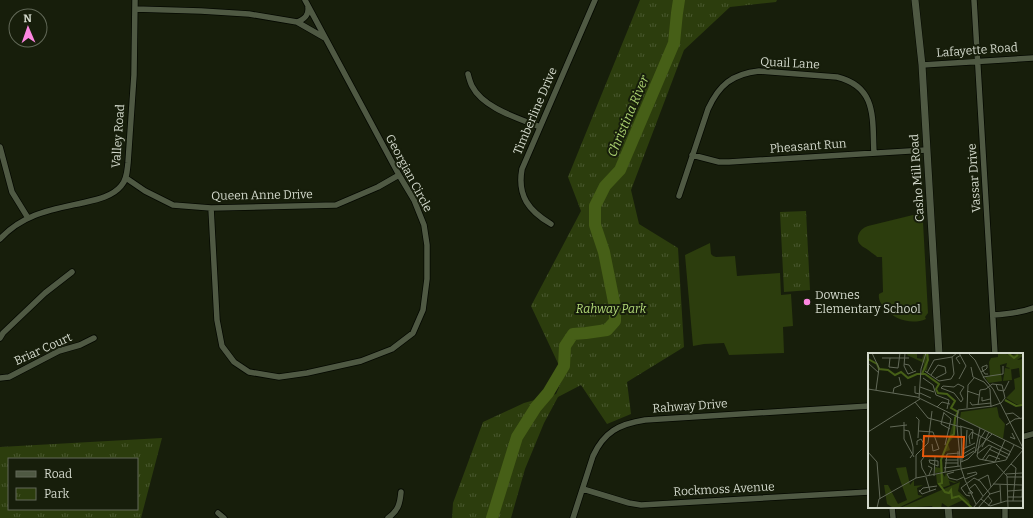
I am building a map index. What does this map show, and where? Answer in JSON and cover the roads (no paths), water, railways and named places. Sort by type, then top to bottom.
[{"type":"street","name":"Valley Road","points":[[0,239],[13,227],[28,218],[51,210],[108,196],[122,186],[126,178],[128,163],[134,75],[135,0]]},
{"type":"street","name":"Timberline Drive","points":[[551,224],[537,215],[526,202],[521,188],[522,169],[595,0]]},
{"type":"street","name":"Casho Mill Road","points":[[914,0],[922,65],[939,353]]},
{"type":"street","name":"Vassar Drive","points":[[974,0],[996,353]]},
{"type":"street","points":[[298,22],[307,16],[308,12],[306,2]]},
{"type":"street","name":"Georgian Circle","points":[[211,208],[217,320],[222,346],[234,362],[250,372],[278,377],[307,373],[361,361],[392,349],[413,333],[423,310],[427,279],[427,245],[424,225],[414,200],[306,2]]},
{"type":"street","points":[[135,9],[249,14],[298,22],[325,38]]},
{"type":"street","name":"Lafayette Road","points":[[922,65],[1033,58]]},
{"type":"street","name":"Quail Lane","points":[[678,196],[708,109],[713,99],[718,90],[726,83],[746,73],[759,71],[837,77],[853,82],[864,92],[868,99],[872,113],[874,153]]},
{"type":"street","points":[[468,74],[472,86],[482,99],[499,110],[540,127]]},
{"type":"street","points":[[0,147],[12,192],[28,218]]},
{"type":"street","name":"Pheasant Run","points":[[692,155],[714,161],[729,162],[926,150]]},
{"type":"street","name":"Queen Anne Drive","points":[[126,178],[145,191],[173,205],[211,208],[336,204],[378,187],[399,175]]},
{"type":"street","points":[[0,338],[45,293],[72,272]]},
{"type":"street","points":[[993,316],[1022,312],[1033,308]]},
{"type":"street","name":"Briar Court","points":[[0,378],[9,377],[59,351],[80,345],[94,338]]},
{"type":"street","name":"Rahway Drive","points":[[573,518],[593,456],[602,440],[608,434],[614,429],[624,425],[645,420],[868,406]]},
{"type":"street","points":[[1023,437],[1033,434]]},
{"type":"street","name":"Rockmoss Avenue","points":[[582,490],[629,503],[653,505],[868,492]]},
{"type":"street","points":[[388,518],[394,514],[399,506],[401,501],[401,492]]},
{"type":"street","points":[[892,508],[893,518]]},
{"type":"street","points":[[948,508],[949,518]]},
{"type":"street","points":[[218,513],[224,518]]},
{"type":"waterway","name":"Christina River","points":[[492,518],[517,437],[536,407],[548,393],[564,366],[565,346],[573,334],[607,330],[615,321],[615,307],[604,252],[595,225],[595,206],[605,186],[620,170],[674,43],[679,0]]},
{"type":"place","name":"Downes Elementary School","points":[[807,302]]},
{"type":"park label","name":"Rahway Park","points":[[611,309]]}]
